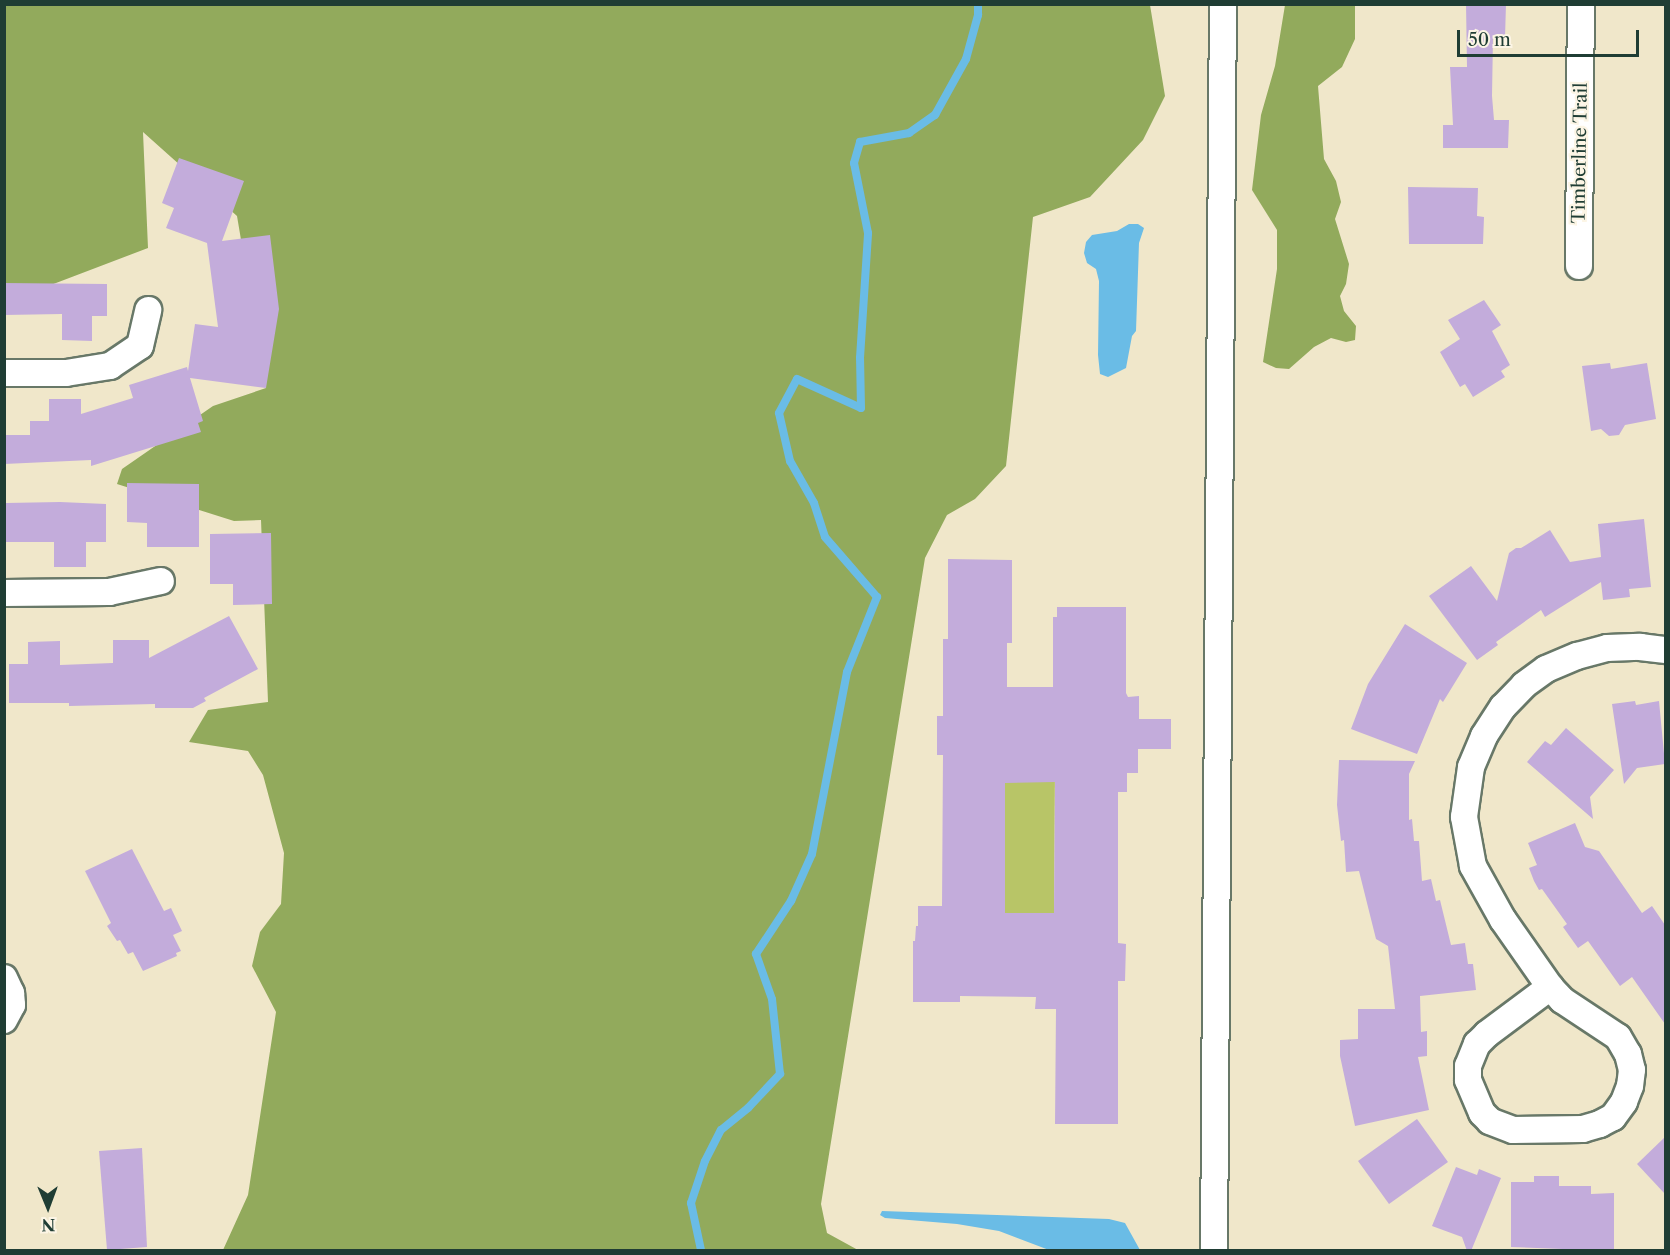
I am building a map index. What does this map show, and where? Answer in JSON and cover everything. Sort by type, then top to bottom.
[{"type":"street","points":[[1214,1251],[1223,4]]},
{"type":"street","name":"Timberline Trail","points":[[1579,266],[1581,4]]},
{"type":"street","points":[[4,373],[66,373],[110,366],[140,346],[148,310]]},
{"type":"street","points":[[4,593],[109,592],[161,581]]},
{"type":"street","points":[[1550,987],[1487,1034],[1477,1044],[1468,1066],[1468,1080],[1474,1099],[1482,1113],[1491,1120],[1514,1130],[1583,1129],[1600,1124],[1613,1117],[1624,1102],[1630,1086],[1632,1070],[1629,1054],[1618,1036],[1562,1000],[1550,987],[1503,920],[1473,866],[1464,817],[1471,767],[1484,736],[1503,707],[1524,685],[1546,669],[1577,656],[1607,648],[1665,650]]},
{"type":"street","points":[[4,978],[11,993],[12,1005],[4,1020]]},
{"type":"green space","points":[[5,5],[1150,5],[1165,96],[1143,140],[1090,197],[1033,217],[1006,466],[975,499],[947,515],[925,558],[821,1204],[827,1233],[858,1250],[223,1250],[248,1195],[276,1012],[252,966],[260,932],[281,904],[284,853],[263,775],[248,751],[189,742],[208,710],[268,702],[261,520],[234,521],[117,484],[122,469],[213,406],[266,388],[237,216],[143,132],[148,248],[14,299],[5,298]]},
{"type":"green space","points":[[1285,5],[1355,5],[1355,39],[1342,67],[1318,86],[1324,159],[1336,181],[1341,202],[1335,219],[1349,264],[1346,284],[1340,296],[1344,311],[1356,326],[1355,340],[1346,342],[1331,338],[1314,347],[1289,369],[1276,368],[1263,362],[1277,269],[1277,230],[1252,190],[1261,115],[1275,66]]},
{"type":"green space","points":[[1055,764],[1054,913],[1005,932],[1005,783]]},
{"type":"water","points":[[1129,224],[1138,224],[1144,228],[1139,243],[1136,331],[1132,336],[1126,368],[1108,377],[1100,374],[1098,355],[1099,281],[1096,269],[1087,263],[1084,253],[1086,242],[1092,235],[1117,231]]},
{"type":"water","points":[[882,1211],[1109,1219],[1125,1223],[1140,1250],[1049,1250],[999,1231],[957,1224],[885,1218],[880,1215]]},
{"type":"building","points":[[1466,4],[1506,4],[1505,38],[1493,38],[1492,96],[1494,120],[1509,120],[1508,148],[1443,148],[1443,125],[1453,125],[1450,67],[1467,67]]},
{"type":"building","points":[[179,158],[244,181],[222,241],[270,235],[279,309],[266,388],[190,378],[203,421],[198,423],[201,432],[91,466],[91,460],[4,464],[4,435],[30,435],[30,421],[49,421],[49,399],[81,399],[81,414],[133,398],[129,385],[187,367],[188,371],[195,324],[218,327],[207,243],[166,228],[174,208],[162,203]]},
{"type":"building","points":[[1408,187],[1478,188],[1477,216],[1484,217],[1483,244],[1409,244]]},
{"type":"building","points":[[4,283],[107,284],[107,316],[92,316],[92,341],[62,340],[62,314],[4,315]]},
{"type":"building","points":[[1484,300],[1501,325],[1492,331],[1510,365],[1501,371],[1505,377],[1473,397],[1465,384],[1460,387],[1440,352],[1460,339],[1448,320]]},
{"type":"building","points":[[1610,363],[1611,369],[1647,363],[1656,419],[1625,425],[1619,435],[1609,436],[1601,429],[1591,431],[1582,366]]},
{"type":"building","points":[[127,483],[199,484],[199,547],[147,547],[147,523],[127,522]]},
{"type":"building","points":[[6,503],[106,504],[106,542],[86,542],[86,567],[54,567],[54,542],[4,542]]},
{"type":"building","points":[[1644,519],[1651,587],[1629,589],[1630,597],[1603,600],[1601,582],[1545,617],[1541,610],[1496,642],[1498,645],[1477,660],[1429,596],[1471,566],[1497,601],[1509,553],[1516,548],[1521,548],[1550,530],[1570,562],[1601,557],[1598,524]]},
{"type":"building","points":[[271,533],[272,604],[233,605],[233,584],[210,584],[210,534]]},
{"type":"building","points":[[948,559],[1012,560],[1012,643],[1007,643],[1007,687],[1053,687],[1053,617],[1057,617],[1057,607],[1126,607],[1126,693],[1128,697],[1139,696],[1139,719],[1171,719],[1171,749],[1138,749],[1138,773],[1127,773],[1127,792],[1118,792],[1118,943],[1126,944],[1125,981],[1118,981],[1118,1124],[1055,1124],[1056,1009],[1035,1009],[1036,997],[960,996],[960,1002],[913,1002],[913,941],[915,941],[916,926],[918,926],[918,906],[942,906],[943,755],[937,755],[937,716],[943,716],[943,639],[948,639]],"holes":[[[1055,782],[1054,913],[1005,913],[1005,783]]]},
{"type":"building","points":[[229,616],[258,669],[204,698],[206,701],[193,708],[155,708],[155,704],[69,706],[69,703],[9,703],[9,664],[28,664],[28,642],[60,641],[60,665],[113,663],[113,640],[149,640],[149,658]]},
{"type":"building","points":[[1405,624],[1467,663],[1443,702],[1440,699],[1417,754],[1351,729],[1368,684]]},
{"type":"building","points":[[1635,701],[1636,705],[1659,701],[1665,764],[1637,768],[1624,784],[1612,704]]},
{"type":"building","points":[[1566,728],[1614,770],[1590,797],[1593,819],[1527,762],[1545,741],[1551,745]]},
{"type":"building","points":[[1339,760],[1415,761],[1409,774],[1409,820],[1412,819],[1414,841],[1419,841],[1422,881],[1431,879],[1436,901],[1440,900],[1451,945],[1465,943],[1468,964],[1473,964],[1476,990],[1420,996],[1421,1032],[1427,1031],[1427,1056],[1418,1057],[1429,1110],[1355,1126],[1340,1056],[1340,1040],[1358,1039],[1358,1009],[1395,1009],[1388,946],[1376,939],[1359,871],[1346,872],[1344,840],[1341,841],[1337,805]]},
{"type":"building","points":[[1575,823],[1585,847],[1599,851],[1642,913],[1652,906],[1665,925],[1665,1024],[1632,977],[1620,986],[1588,941],[1578,948],[1563,927],[1567,924],[1534,881],[1529,868],[1537,865],[1528,843]]},
{"type":"building","points":[[132,849],[164,911],[171,908],[182,931],[173,935],[181,951],[176,953],[177,956],[143,971],[133,952],[128,954],[120,940],[117,941],[107,926],[111,923],[85,871]]},
{"type":"building","points":[[1417,1119],[1448,1162],[1389,1204],[1358,1161]]},
{"type":"building","points":[[1665,1137],[1665,1194],[1637,1164]]},
{"type":"building","points":[[142,1148],[147,1247],[107,1250],[99,1151]]},
{"type":"building","points":[[1456,1167],[1477,1175],[1479,1169],[1501,1178],[1471,1251],[1467,1251],[1462,1237],[1432,1226]]},
{"type":"building","points":[[1534,1176],[1559,1176],[1559,1186],[1591,1186],[1591,1194],[1614,1193],[1614,1251],[1511,1247],[1511,1182],[1534,1182]]},
{"type":"waterway","points":[[701,1250],[691,1203],[705,1161],[721,1130],[748,1108],[780,1074],[772,999],[756,954],[791,901],[812,854],[847,672],[877,597],[825,537],[814,503],[790,461],[779,413],[797,379],[861,408],[860,358],[868,233],[854,163],[860,142],[909,133],[935,115],[966,59],[978,15],[978,4]]}]
